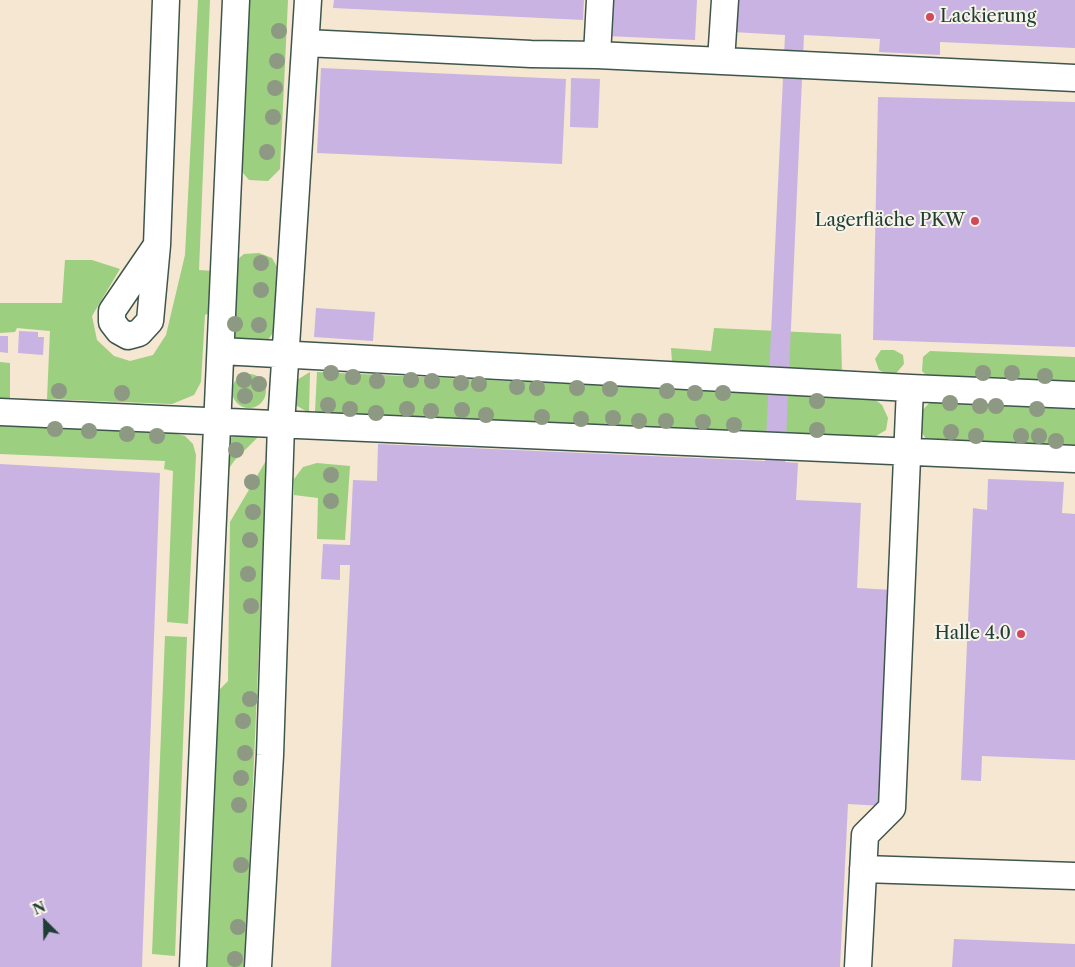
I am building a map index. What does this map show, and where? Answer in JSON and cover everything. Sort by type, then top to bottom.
[{"type":"lane","points":[[157,245],[166,0]]},
{"type":"lane","points":[[193,967],[236,0]]},
{"type":"lane","points":[[258,967],[270,755],[281,425],[308,0]]},
{"type":"lane","points":[[598,55],[600,0]]},
{"type":"lane","points":[[721,61],[725,0]]},
{"type":"lane","points":[[306,43],[1075,78]]},
{"type":"lane","points":[[221,351],[1075,395]]},
{"type":"lane","points":[[858,967],[865,835],[892,808],[910,388]]},
{"type":"lane","points":[[0,412],[1075,459]]},
{"type":"lane","points":[[863,869],[1075,876]]},
{"type":"green space","points":[[198,0],[210,0],[199,270],[213,271],[211,312],[205,315],[201,382],[194,395],[172,404],[47,399],[50,331],[17,328],[15,332],[0,333],[0,303],[62,303],[65,260],[92,260],[120,269],[92,316],[97,340],[114,356],[130,361],[153,355],[166,335],[185,255]]},
{"type":"green space","points":[[245,0],[288,0],[280,169],[268,181],[249,180],[238,167]]},
{"type":"green space","points":[[259,253],[272,258],[277,267],[273,333],[265,344],[236,343],[231,334],[233,263],[244,254]]},
{"type":"green space","points":[[714,328],[841,334],[842,374],[672,362],[671,348],[711,351]]},
{"type":"green space","points":[[881,350],[894,350],[903,355],[904,364],[893,377],[879,370],[875,359]]},
{"type":"green space","points":[[930,351],[1075,357],[1075,384],[929,378],[922,371],[923,357]]},
{"type":"green space","points":[[0,362],[10,363],[10,400],[0,399]]},
{"type":"green space","points":[[310,372],[309,413],[294,404],[297,380]]},
{"type":"green space","points":[[317,372],[873,398],[882,405],[888,418],[886,430],[871,439],[315,412]]},
{"type":"green space","points":[[249,374],[256,375],[261,379],[265,384],[265,398],[261,403],[256,407],[249,408],[242,407],[237,403],[233,398],[232,391],[233,384],[237,379],[242,375]]},
{"type":"green space","points":[[931,401],[1075,404],[1075,448],[929,444],[921,431],[920,413]]},
{"type":"green space","points":[[0,421],[165,431],[185,436],[193,444],[196,455],[188,624],[167,622],[173,471],[164,469],[165,461],[0,454]]},
{"type":"green space","points":[[240,434],[259,436],[234,461],[224,476],[226,445],[230,438]]},
{"type":"green space","points":[[267,459],[245,967],[202,967],[218,691],[228,681],[230,522]]},
{"type":"green space","points":[[317,463],[350,466],[345,540],[317,539],[318,498],[294,495],[294,479],[303,467]]},
{"type":"green space","points":[[165,636],[187,637],[175,956],[152,954]]},
{"type":"building","points":[[334,0],[584,0],[583,20],[333,8]]},
{"type":"building","points":[[608,0],[697,0],[695,40],[606,36]]},
{"type":"building","points":[[734,0],[1075,0],[1075,48],[940,42],[940,55],[879,52],[880,39],[804,35],[785,462],[798,463],[796,500],[861,503],[857,588],[893,590],[883,806],[848,804],[840,967],[331,967],[350,565],[340,565],[340,580],[321,579],[323,544],[350,545],[353,480],[377,481],[378,444],[765,461],[785,35],[733,32]]},
{"type":"building","points":[[321,68],[566,79],[562,164],[317,153]]},
{"type":"building","points":[[571,78],[600,79],[598,128],[570,127]]},
{"type":"building","name":"Lagerfläche PKW","points":[[878,97],[1075,102],[1075,347],[873,340]]},
{"type":"building","points":[[316,308],[375,312],[373,341],[314,337]]},
{"type":"building","points":[[19,331],[38,332],[38,337],[44,337],[43,355],[18,353]]},
{"type":"building","points":[[0,336],[8,336],[8,353],[0,352]]},
{"type":"building","points":[[0,464],[160,473],[142,967],[0,967]]},
{"type":"building","name":"Halle 4.0","points":[[988,479],[1064,482],[1062,513],[1075,514],[1075,760],[982,756],[981,781],[961,780],[973,508],[987,510]]},
{"type":"building","points":[[954,939],[1075,944],[1075,967],[952,967]]},
{"type":"place","name":"Lackierung","points":[[930,17]]},
{"type":"place","name":"Lagerfläche PKW","points":[[975,221]]},
{"type":"place","name":"Halle 4.0","points":[[1021,634]]}]
